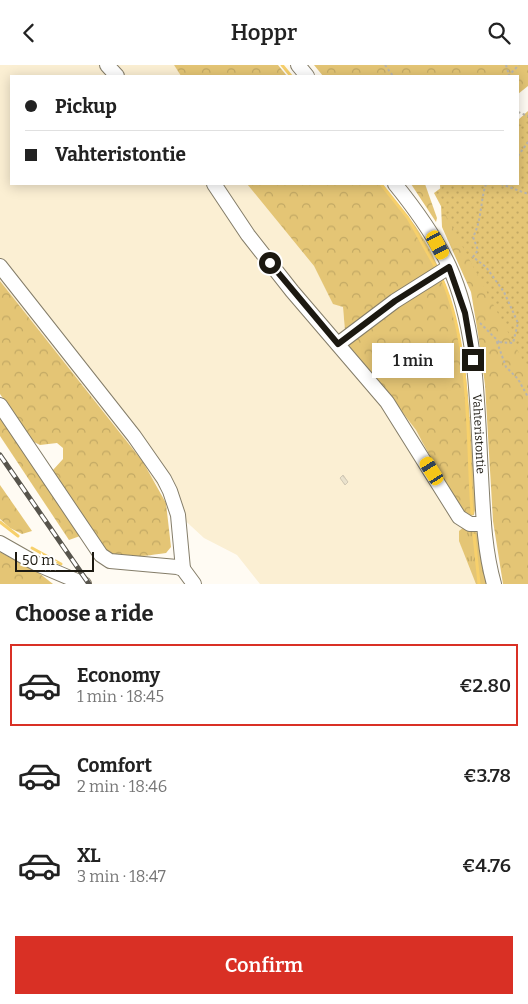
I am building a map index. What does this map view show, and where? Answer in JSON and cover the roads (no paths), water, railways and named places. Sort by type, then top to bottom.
[{"type":"street","points":[[107,65],[116,75]]},
{"type":"street","points":[[298,65],[306,75]]},
{"type":"street","points":[[215,185],[248,235],[292,291],[386,402],[459,517],[470,523],[484,524]]},
{"type":"street","name":"Vahteristontie","points":[[396,185],[428,227],[449,267],[462,306],[473,360],[484,524],[494,584]]},
{"type":"street","points":[[0,266],[134,436],[164,479],[178,515],[183,569],[194,584]]},
{"type":"street","points":[[338,344],[395,301],[449,267]]},
{"type":"street","points":[[0,405],[101,555],[110,561],[154,563],[183,569]]},
{"type":"street","points":[[0,543],[37,564],[84,584]]},
{"type":"waterway","points":[[282,65],[290,75]]},
{"type":"waterway","points":[[382,185],[408,218],[435,266]]},
{"type":"waterway","points":[[442,279],[451,305],[463,363],[472,513]]},
{"type":"waterway","points":[[0,522],[18,536]]},
{"type":"waterway","points":[[474,535],[479,584]]},
{"type":"waterway","points":[[32,548],[61,564]]},
{"type":"railway","points":[[0,455],[89,584]]}]
